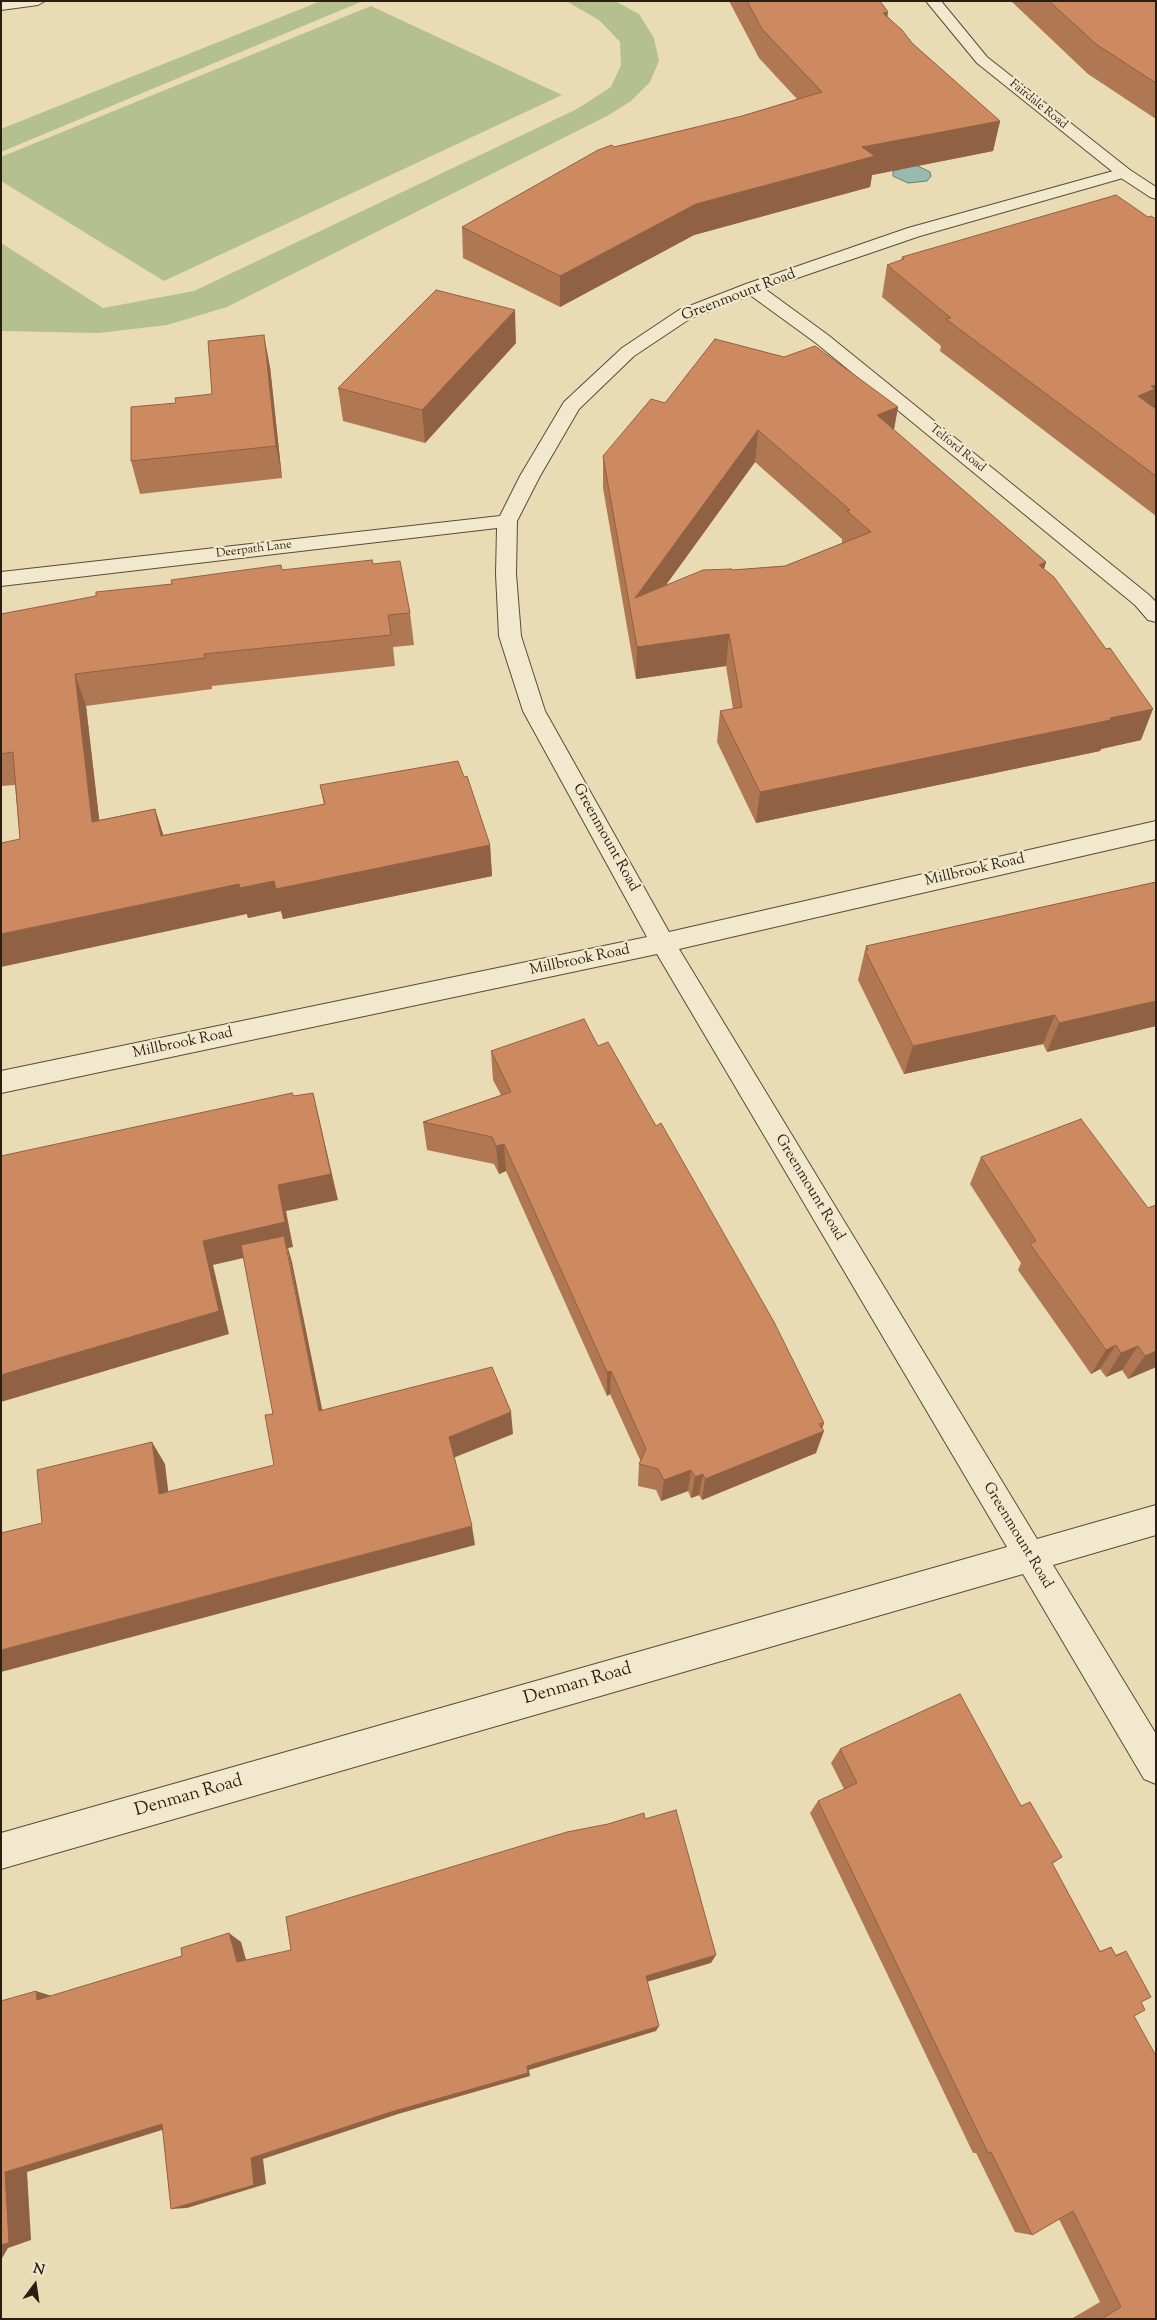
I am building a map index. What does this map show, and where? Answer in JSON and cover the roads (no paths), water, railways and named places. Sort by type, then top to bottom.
[{"type":"street","points":[[1,6],[38,1]]},
{"type":"street","name":"Fairdale Road","points":[[933,1],[982,60],[1124,173],[1156,194]]},
{"type":"street","name":"Greenmount Road","points":[[1124,173],[914,232],[752,288],[685,314],[628,352],[570,406],[507,521],[506,574],[510,636],[534,710],[664,943],[1156,1767]]},
{"type":"street","name":"Telford Road","points":[[752,288],[822,339],[1142,600],[1156,615]]},
{"type":"street","name":"Deerpath Lane","points":[[1,579],[507,521]]},
{"type":"street","name":"Millbrook Road","points":[[1,1082],[664,943],[1156,830]]},
{"type":"street","name":"Denman Road","points":[[1,1851],[1156,1520]]},
{"type":"water","points":[[916,165],[930,172],[931,176],[927,181],[908,183],[893,176],[893,171]]}]
